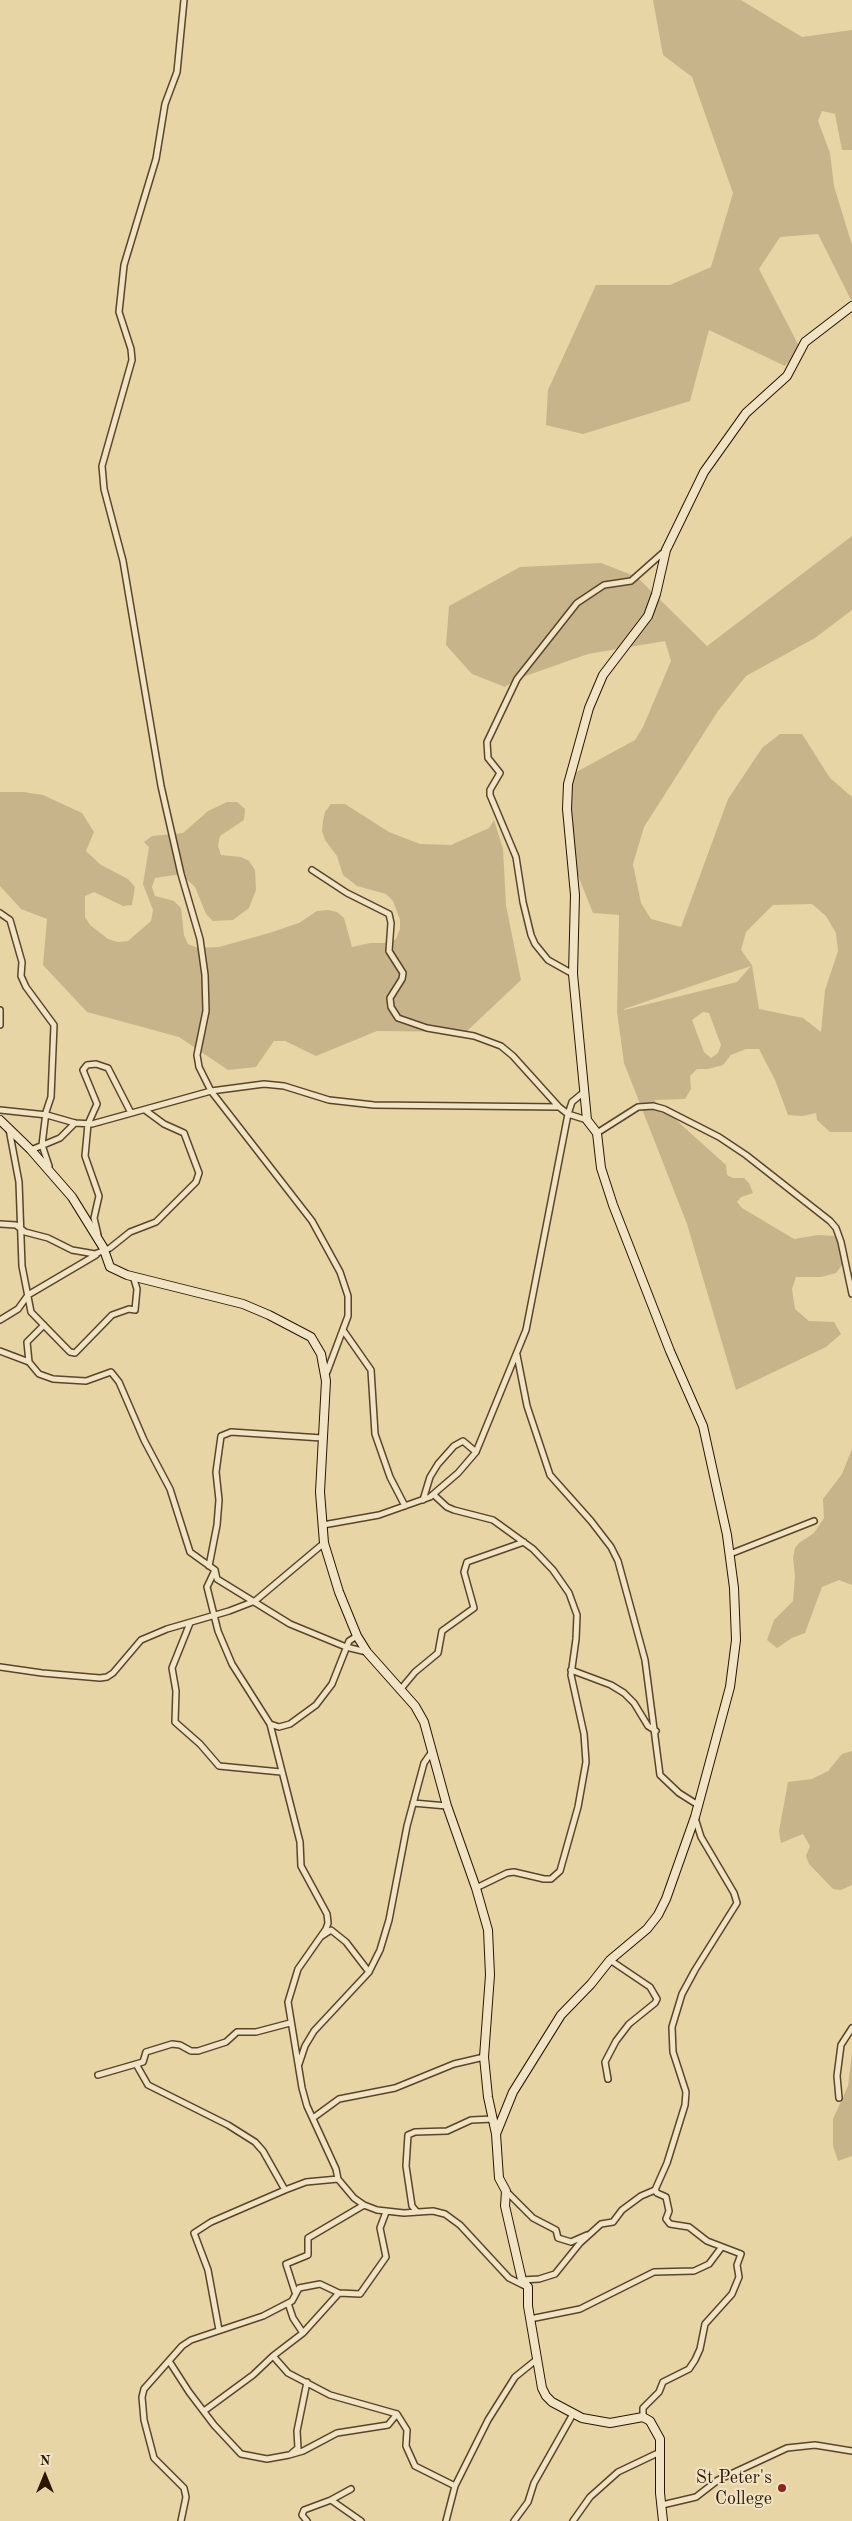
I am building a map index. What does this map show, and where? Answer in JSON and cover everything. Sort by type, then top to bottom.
[{"type":"street","points":[[184,0],[178,72],[165,104],[156,159],[124,265],[119,312],[131,349],[132,360],[102,466],[104,489],[124,561],[161,786],[181,874],[200,939],[205,975],[206,1011],[196,1055],[199,1068],[210,1090],[276,1172],[317,1230],[340,1272],[348,1296],[348,1316],[344,1330],[327,1367],[320,1492],[324,1543],[338,1592],[357,1636],[367,1652],[423,1719],[447,1806],[476,1888],[488,1930],[490,1976],[484,2057],[496,2134],[499,2178],[506,2191],[533,2218],[556,2230],[558,2238],[571,2242],[590,2234]]},
{"type":"street","points":[[496,2134],[513,2092],[561,2015],[591,1984],[610,1960],[639,1936],[658,1915],[666,1899],[695,1818],[733,1669],[736,1640],[734,1588],[730,1554],[720,1497],[703,1426],[670,1351],[613,1205],[601,1168],[597,1133],[587,1120],[574,974],[575,896],[567,809],[568,784],[589,708],[603,675],[648,616],[656,594],[666,550],[704,472],[736,424],[787,376],[800,348],[805,342],[852,306]]},
{"type":"street","points":[[574,974],[548,960],[535,944],[523,902],[516,858],[490,795],[490,790],[500,773],[488,758],[487,742],[517,680],[577,603],[604,585],[631,581],[666,550]]},
{"type":"street","points":[[312,870],[347,893],[390,914],[392,923],[389,952],[403,973],[402,979],[390,998],[391,1007],[398,1018],[427,1028],[474,1036],[501,1046],[514,1056],[568,1114],[587,1120]]},
{"type":"street","points":[[0,913],[10,920],[18,947],[23,981],[54,1025],[51,1097],[47,1107],[42,1145],[47,1163],[55,1177]]},
{"type":"street","points":[[0,1010],[0,1025]]},
{"type":"street","points":[[131,1113],[108,1068],[96,1064],[87,1065],[83,1070],[97,1104],[88,1124],[85,1156],[99,1196],[94,1221],[110,1266],[120,1272],[162,1285],[243,1304],[294,1326],[315,1341],[322,1357],[326,1381]]},
{"type":"street","points":[[0,1110],[47,1115],[75,1123],[98,1124],[210,1090],[264,1084],[284,1086],[329,1100],[374,1104],[560,1107]]},
{"type":"street","points":[[323,1525],[379,1515],[434,1495],[458,1473],[476,1452],[526,1330],[568,1114],[572,1102],[584,1092]]},
{"type":"street","points":[[597,1133],[638,1107],[653,1106],[664,1109],[726,1142],[822,1214],[836,1228],[841,1242],[852,1294]]},
{"type":"street","points":[[0,1320],[18,1309],[28,1296],[103,1248],[130,1232],[156,1222],[199,1178],[195,1158],[184,1133],[164,1124],[144,1110]]},
{"type":"street","points":[[0,1120],[31,1150],[78,1205],[103,1248]]},
{"type":"street","points":[[31,1150],[60,1138],[75,1123]]},
{"type":"street","points":[[9,1127],[19,1182],[22,1266],[31,1312],[70,1352],[74,1353],[112,1315],[129,1309],[135,1310],[137,1289],[133,1275]]},
{"type":"street","points":[[12,1147],[21,1141]]},
{"type":"street","points":[[0,1224],[20,1227],[25,1232],[48,1238],[72,1250],[95,1254],[103,1248]]},
{"type":"street","points":[[28,1362],[27,1342],[44,1325]]},
{"type":"street","points":[[344,1330],[371,1370],[375,1434],[390,1478],[406,1506]]},
{"type":"street","points":[[0,1351],[28,1362],[39,1374],[53,1380],[86,1381],[111,1372],[119,1382],[144,1440],[170,1489],[187,1548],[215,1570],[217,1579],[290,1624],[346,1647],[367,1652]]},
{"type":"street","points":[[517,1354],[527,1406],[550,1475],[591,1520],[611,1547],[618,1561],[645,1660],[656,1731],[660,1775],[679,1793],[698,1805]]},
{"type":"street","points":[[209,1566],[217,1526],[219,1500],[216,1472],[221,1436],[231,1432],[322,1438]]},
{"type":"street","points":[[423,1500],[426,1486],[438,1464],[454,1446],[463,1441],[476,1452]]},
{"type":"street","points":[[434,1495],[447,1507],[454,1510],[493,1520],[524,1542],[554,1570],[576,1607],[576,1639],[572,1681],[584,1734],[586,1762],[578,1807],[560,1871],[551,1879],[514,1872],[506,1873],[476,1888]]},
{"type":"street","points":[[730,1554],[814,1521]]},
{"type":"street","points":[[400,1690],[415,1672],[438,1653],[442,1631],[474,1608],[464,1572],[467,1562],[524,1542]]},
{"type":"street","points":[[0,1667],[100,1678],[113,1674],[141,1640],[167,1629],[254,1601],[324,1543]]},
{"type":"street","points":[[215,1570],[208,1587],[213,1615],[232,1664],[270,1724],[300,1842],[300,1866],[327,1914],[328,1923],[322,1936],[298,1969],[288,2002],[302,2088],[336,2169],[338,2179],[348,2193],[364,2205],[386,2212],[433,2211],[445,2214],[460,2225],[509,2278],[528,2288]]},
{"type":"street","points":[[190,1623],[172,1668],[176,1691],[175,1722],[200,1744],[219,1766],[281,1772]]},
{"type":"street","points":[[270,1724],[279,1727],[290,1724],[316,1705],[332,1684],[348,1641],[357,1636]]},
{"type":"street","points":[[572,1670],[611,1686],[624,1694],[634,1703],[648,1726],[656,1731]]},
{"type":"street","points":[[299,2075],[298,2066],[303,2049],[314,2031],[369,1972],[383,1943],[401,1850],[424,1763],[431,1753]]},
{"type":"street","points":[[413,1803],[447,1806]]},
{"type":"street","points":[[522,2280],[540,2279],[555,2274],[601,2224],[613,2222],[622,2210],[633,2201],[655,2190],[667,2163],[685,2104],[686,2092],[673,2052],[672,2028],[682,1994],[737,1903],[734,1893],[706,1841],[701,1836],[695,1818]]},
{"type":"street","points":[[322,1936],[331,1930],[339,1936],[346,1942],[369,1972]]},
{"type":"street","points":[[608,2079],[605,2062],[612,2047],[628,2024],[655,2003],[657,1999],[650,1987],[610,1960]]},
{"type":"street","points":[[98,2075],[143,2062],[146,2052],[172,2044],[180,2045],[191,2052],[198,2052],[226,2042],[237,2032],[256,2032],[290,2023]]},
{"type":"street","points":[[839,2098],[837,2076],[841,2045],[843,2038],[852,2028]]},
{"type":"street","points":[[313,2118],[339,2099],[395,2088],[444,2068],[484,2057]]},
{"type":"street","points":[[136,2064],[148,2085],[228,2124],[255,2142],[268,2158],[285,2190]]},
{"type":"street","points":[[417,2212],[412,2206],[406,2166],[408,2135],[415,2132],[447,2131],[471,2120],[493,2119]]},
{"type":"street","points":[[219,2330],[208,2270],[194,2233],[219,2218],[306,2182],[338,2179]]},
{"type":"street","points":[[643,2417],[643,2408],[659,2392],[664,2382],[690,2369],[700,2350],[705,2324],[732,2294],[739,2277],[737,2265],[741,2254],[721,2248],[707,2241],[689,2227],[670,2224],[666,2219],[669,2211],[666,2197],[657,2194],[655,2190]]},
{"type":"street","points":[[506,2191],[504,2206],[522,2280],[528,2288],[536,2360],[546,2396],[573,2414],[596,2422],[610,2423],[643,2417],[650,2421],[656,2428],[660,2439],[663,2521]]},
{"type":"street","points":[[180,2521],[186,2497],[184,2488],[154,2458],[147,2435],[142,2397],[147,2384],[182,2346],[191,2340],[259,2318],[288,2303],[294,2298],[295,2292],[286,2264],[308,2256],[308,2238],[364,2205]]},
{"type":"street","points":[[295,2292],[299,2288],[320,2284],[339,2293],[360,2294],[386,2257],[380,2228],[386,2212]]},
{"type":"street","points":[[530,2319],[580,2309],[654,2272],[661,2270],[694,2271],[709,2264],[721,2248]]},
{"type":"street","points":[[204,2411],[253,2375],[273,2356],[303,2333],[339,2293]]},
{"type":"street","points":[[288,2303],[293,2318],[303,2333]]},
{"type":"street","points":[[273,2356],[288,2373],[330,2395],[397,2414],[408,2430],[406,2446],[415,2466],[455,2486]]},
{"type":"street","points":[[446,2521],[455,2486],[477,2439],[516,2377],[536,2360]]},
{"type":"street","points":[[169,2361],[189,2392],[241,2454],[267,2459],[289,2455],[303,2451],[337,2433],[388,2426],[397,2414]]},
{"type":"street","points":[[289,2455],[298,2448],[297,2431],[307,2382]]},
{"type":"street","points":[[514,2521],[528,2502],[534,2483],[573,2414]]},
{"type":"street","points":[[662,2505],[696,2497],[718,2480],[787,2448],[815,2445],[852,2451]]},
{"type":"street","points":[[573,2521],[590,2497],[618,2472],[660,2452]]},
{"type":"street","points":[[307,2521],[302,2515],[304,2510],[332,2500],[351,2489]]},
{"type":"street","points":[[332,2500],[361,2521]]},
{"type":"shaded area","points":[[653,0],[741,0],[802,37],[852,30],[852,150],[842,150],[835,114],[822,111],[818,121],[830,153],[834,186],[852,245],[852,302],[818,234],[780,237],[759,269],[800,348],[785,366],[709,330],[690,401],[583,434],[546,425],[548,390],[596,285],[670,285],[711,267],[733,193],[692,77],[663,55]]},
{"type":"shaded area","points":[[852,536],[852,610],[815,638],[746,676],[718,711],[644,827],[633,864],[641,903],[651,919],[681,927],[728,799],[762,748],[780,734],[802,734],[830,778],[852,797],[852,1132],[830,1132],[817,1120],[816,1113],[802,1116],[788,1115],[775,1080],[759,1049],[746,1049],[731,1055],[723,1065],[708,1069],[697,1069],[690,1076],[691,1089],[685,1099],[654,1100],[726,1165],[727,1175],[733,1178],[744,1178],[749,1183],[753,1193],[741,1197],[737,1202],[742,1208],[794,1239],[818,1235],[836,1236],[845,1244],[842,1265],[836,1273],[821,1277],[796,1277],[792,1289],[795,1309],[809,1321],[834,1322],[841,1334],[826,1347],[736,1390],[687,1224],[624,1063],[617,1012],[619,915],[593,913],[573,863],[569,776],[635,740],[643,727],[671,661],[665,641],[588,654],[517,679],[505,687],[472,674],[446,645],[449,606],[520,567],[601,563],[637,577],[707,646]],"holes":[[[812,904],[826,916],[836,933],[838,951],[825,990],[821,1032],[803,1018],[759,1009],[752,965],[741,950],[746,932],[773,905]],[[751,966],[737,982],[624,1009]],[[703,1012],[709,1013],[721,1045],[718,1053],[711,1058],[704,1052],[692,1020]]]},
{"type":"shaded area","points":[[0,792],[23,792],[43,795],[82,813],[94,832],[86,851],[101,865],[128,879],[135,887],[132,905],[123,906],[94,892],[85,896],[85,917],[90,925],[108,939],[118,942],[128,941],[151,921],[153,910],[143,884],[149,847],[144,842],[152,836],[183,833],[208,811],[227,802],[237,802],[245,809],[244,820],[220,836],[218,846],[221,855],[241,857],[249,861],[255,870],[256,890],[249,908],[233,920],[213,921],[206,914],[195,887],[181,874],[155,878],[152,887],[155,896],[174,901],[181,908],[184,935],[188,944],[198,948],[219,947],[269,933],[299,923],[317,911],[328,910],[337,912],[344,918],[352,947],[370,943],[389,943],[396,939],[400,929],[400,920],[393,901],[386,894],[357,886],[343,875],[337,856],[325,840],[322,831],[323,821],[325,812],[331,804],[345,804],[389,832],[420,844],[451,845],[489,828],[494,820],[503,849],[506,905],[521,980],[466,1032],[377,1031],[316,1056],[285,1041],[274,1041],[256,1067],[228,1070],[179,1037],[87,1012],[43,965],[47,919],[21,909],[0,886]]},
{"type":"shaded area","points":[[852,1449],[852,1585],[839,1580],[822,1587],[805,1633],[792,1638],[777,1648],[767,1640],[774,1620],[793,1601],[795,1576],[793,1558],[795,1548],[814,1533],[824,1518],[823,1499],[842,1474]]},
{"type":"shaded area","points":[[852,1751],[852,1885],[841,1890],[833,1889],[809,1864],[806,1856],[810,1846],[803,1834],[781,1843],[779,1831],[788,1782],[812,1779],[828,1771],[842,1754]]},
{"type":"shaded area","points":[[852,2053],[852,2156],[838,2161],[833,2146],[833,2119],[848,2086]]},
{"type":"place","name":"St Peter's College","points":[[782,2488]]}]
